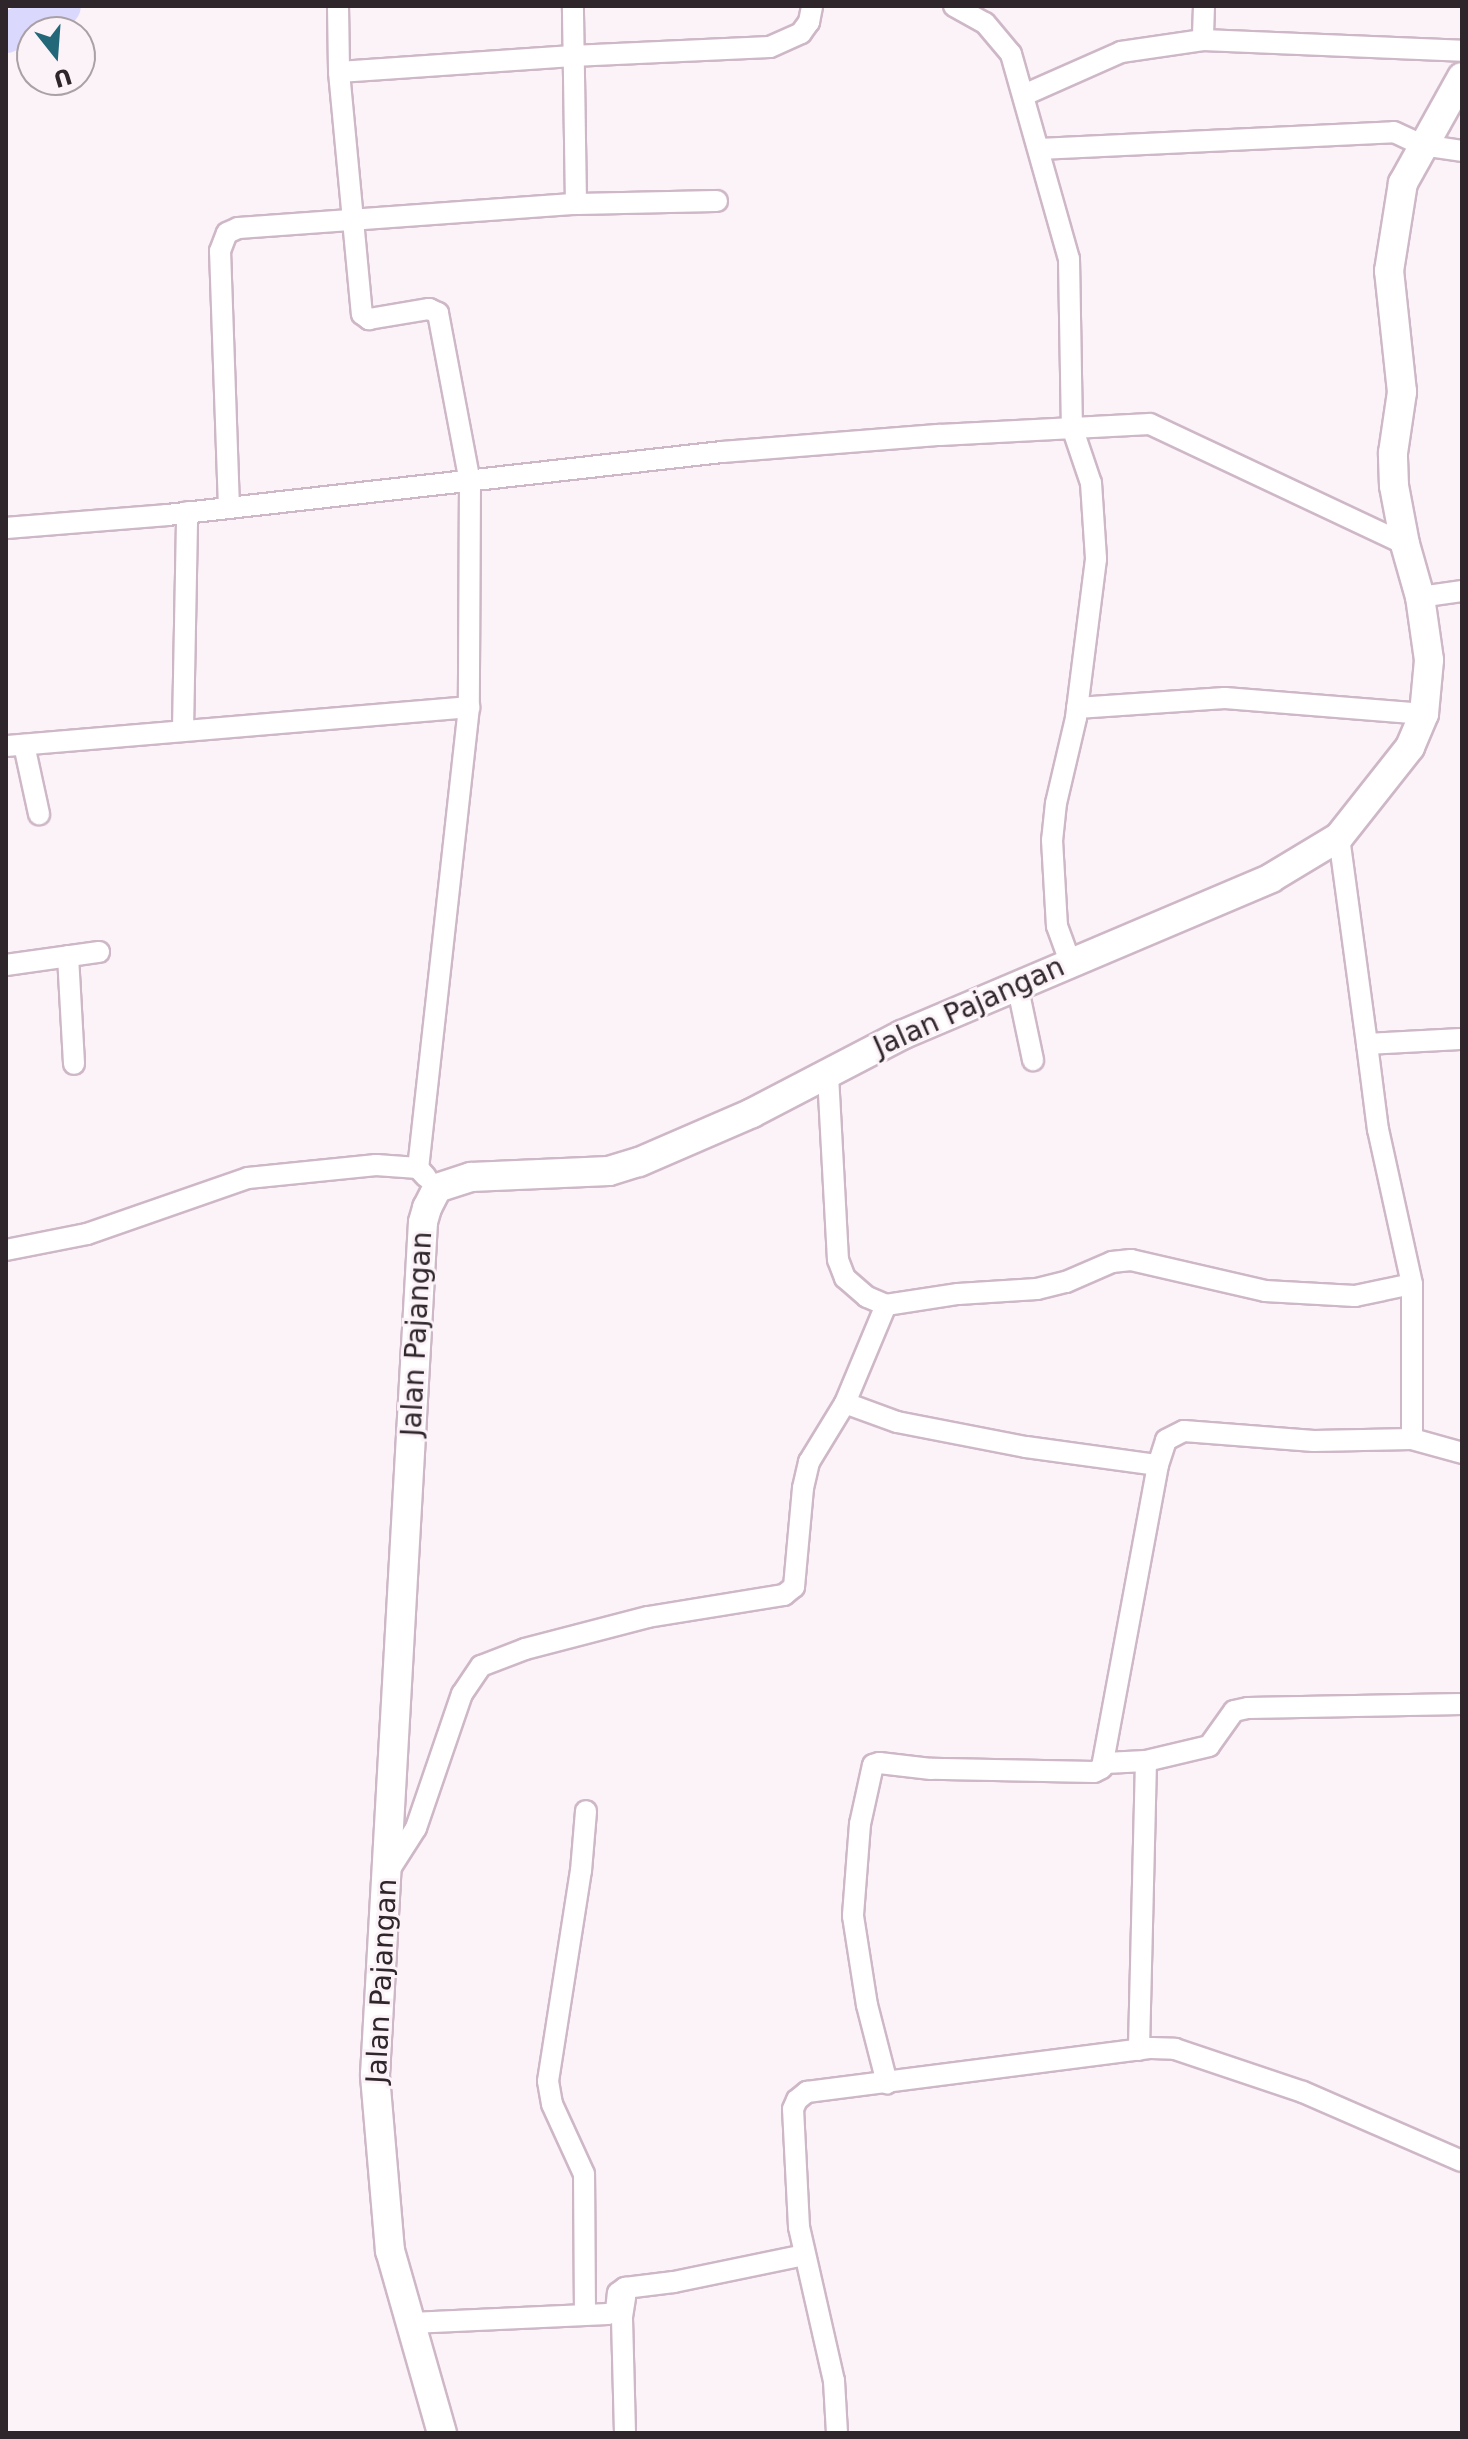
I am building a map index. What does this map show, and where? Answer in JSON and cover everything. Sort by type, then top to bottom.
[{"type":"main road","name":"Jalan Pajangan","points":[[442,2433],[385,2222],[375,2075],[428,1178],[622,1168],[752,1113],[902,1035],[1271,878],[1339,837],[1410,747],[1424,714],[1429,660],[1420,597],[1405,544],[1394,486],[1393,443],[1402,392],[1389,271],[1403,183],[1462,77]]},
{"type":"street","points":[[6,1250],[87,1234],[248,1178],[376,1165],[428,1178],[469,707],[470,482],[438,313],[429,309],[369,319],[362,314],[339,72],[338,6]]},
{"type":"street","points":[[573,6],[576,204]]},
{"type":"street","points":[[339,72],[572,56],[770,47],[801,33],[809,22],[812,6]]},
{"type":"street","points":[[954,6],[985,23],[1000,37],[1011,54],[1069,259],[1072,427],[1091,483],[1096,523],[1096,559],[1077,708],[1056,803],[1052,840],[1057,926],[1070,961]]},
{"type":"street","points":[[1203,40],[1204,6]]},
{"type":"street","points":[[1024,95],[1121,52],[1203,40],[1462,51]]},
{"type":"street","points":[[1039,149],[1394,132],[1422,145],[1462,151]]},
{"type":"street","points":[[229,508],[220,251],[227,233],[238,228],[576,204],[717,201]]},
{"type":"street","points":[[6,528],[229,508],[722,452],[1150,424],[1405,544]]},
{"type":"street","points":[[183,730],[187,512]]},
{"type":"street","points":[[1420,597],[1462,591]]},
{"type":"street","points":[[1077,708],[1225,698],[1424,714]]},
{"type":"street","points":[[39,814],[15,745],[469,707]]},
{"type":"street","points":[[1339,837],[1378,1130],[1412,1284],[1412,1439]]},
{"type":"street","points":[[6,965],[99,952]]},
{"type":"street","points":[[68,956],[74,1064]]},
{"type":"street","points":[[1017,984],[1033,1060]]},
{"type":"street","points":[[1367,1044],[1462,1039]]},
{"type":"street","points":[[828,1073],[838,1260],[845,1278],[867,1297],[886,1305],[958,1294],[1037,1289],[1066,1282],[1112,1262],[1131,1260],[1265,1291],[1355,1296],[1412,1284]]},
{"type":"street","points":[[388,1872],[416,1828],[462,1694],[481,1666],[525,1649],[648,1617],[790,1593],[794,1587],[803,1488],[809,1462],[845,1403],[886,1305]]},
{"type":"street","points":[[845,1403],[897,1422],[1026,1447],[1158,1465]]},
{"type":"street","points":[[1105,1763],[1158,1465],[1166,1440],[1184,1431],[1314,1441],[1412,1439],[1462,1453]]},
{"type":"street","points":[[887,2083],[867,2005],[853,1916],[860,1824],[873,1765],[1094,1772],[1105,1763],[1146,1761],[1209,1746],[1234,1711],[1248,1708],[1462,1704]]},
{"type":"street","points":[[1139,2050],[1146,1761]]},
{"type":"street","points":[[585,2313],[584,2174],[552,2104],[548,2081],[581,1871],[586,1811]]},
{"type":"street","points":[[837,2433],[834,2381],[804,2255],[793,2109],[797,2100],[807,2092],[1139,2050],[1175,2049],[1193,2052],[1303,2092],[1462,2161]]},
{"type":"street","points":[[411,2323],[614,2313],[618,2293],[629,2287],[674,2282],[804,2255]]},
{"type":"street","points":[[625,2433],[622,2317],[629,2287]]},
{"type":"waterway","points":[[6,33],[61,6]]}]
